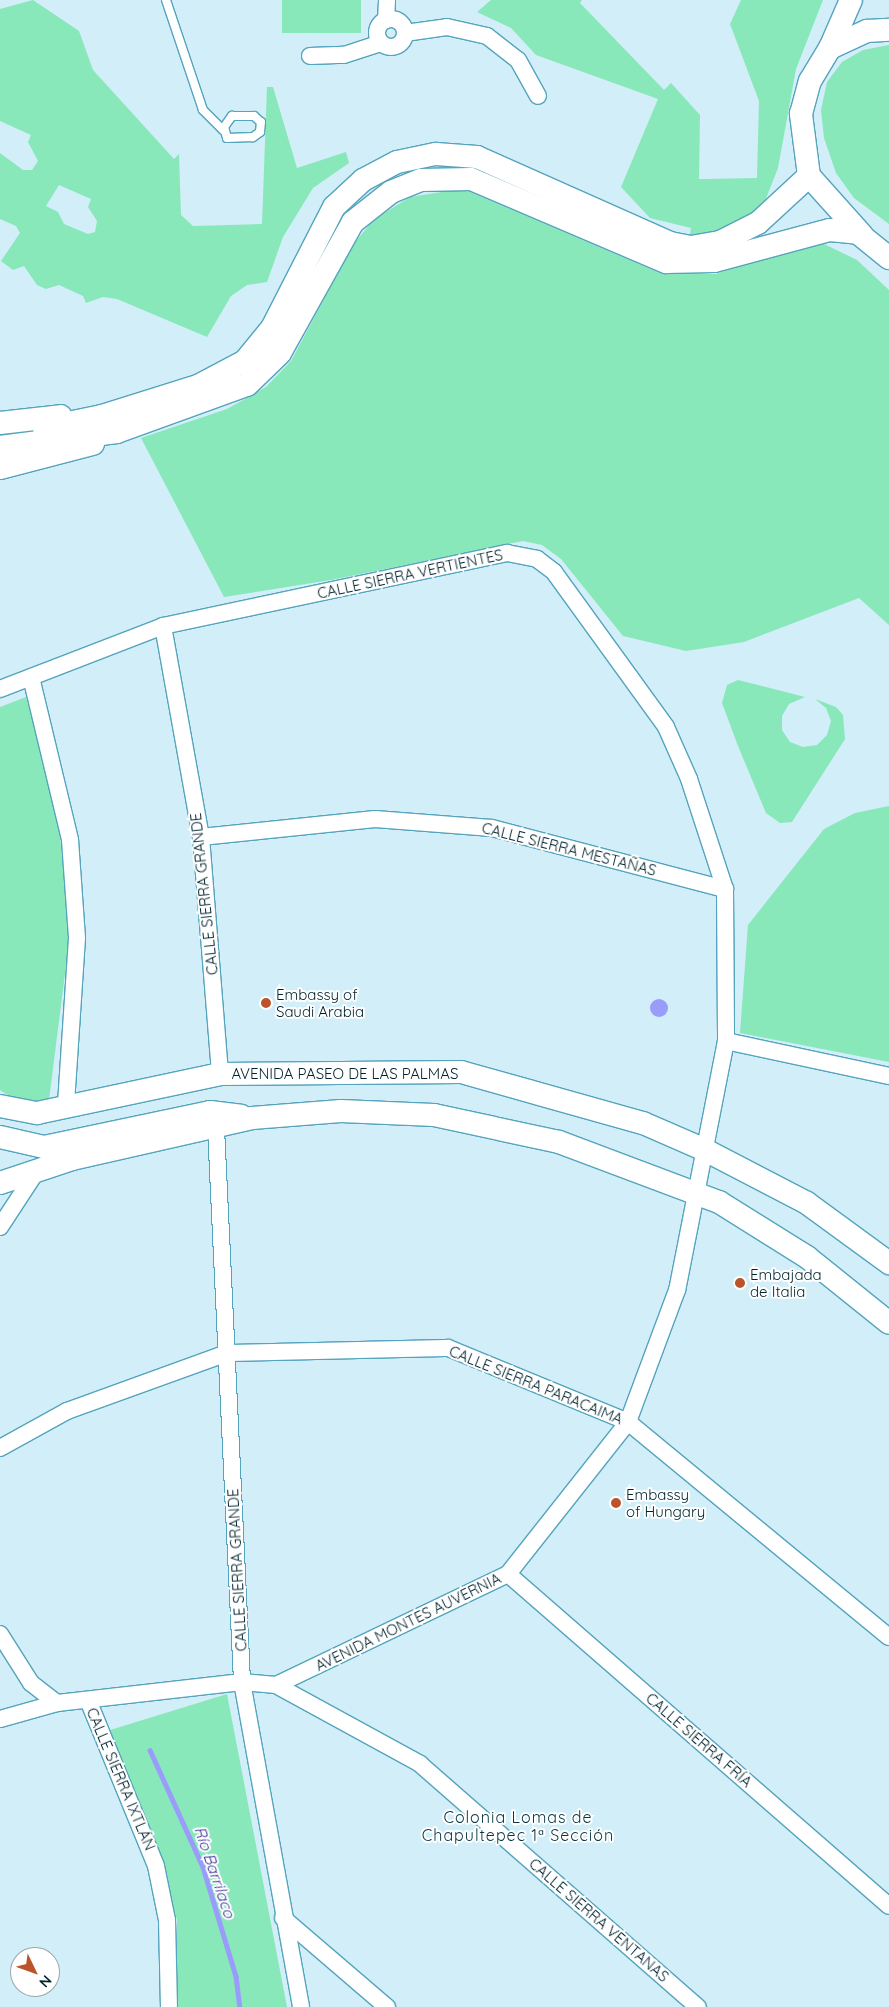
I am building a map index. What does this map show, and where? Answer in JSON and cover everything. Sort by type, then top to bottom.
[{"type":"main road","points":[[851,0],[830,48],[810,81],[801,114],[809,176],[889,267]]},
{"type":"main road","points":[[830,48],[867,31],[889,30]]},
{"type":"main road","points":[[0,468],[60,456],[110,424],[198,386],[245,362],[272,328],[334,207],[363,180],[397,162],[436,154],[477,157],[670,243],[691,247],[720,242],[758,223],[809,176]]},
{"type":"main road","points":[[0,447],[223,398],[258,377],[289,339],[352,222],[391,192],[421,180],[471,179],[633,250],[682,264],[745,254],[815,231],[858,234],[889,248]]},
{"type":"main road","points":[[858,234],[889,258]]},
{"type":"main road","points":[[0,423],[110,424]]},
{"type":"main road","points":[[0,436],[110,424]]},
{"type":"main road","name":"AVENIDA PASEO DE LAS PALMAS","points":[[0,1106],[37,1113],[66,1104],[220,1074],[461,1072],[643,1123],[705,1150],[807,1203],[889,1263]]},
{"type":"main road","points":[[0,1183],[38,1169],[252,1118],[341,1111],[434,1115],[559,1142],[698,1192],[772,1233],[889,1323]]},
{"type":"main road","points":[[0,1137],[44,1147],[210,1112],[252,1118]]},
{"type":"street","points":[[381,43],[378,27],[386,20],[387,0]]},
{"type":"street","points":[[386,20],[401,23],[405,33]]},
{"type":"street","points":[[310,56],[344,54],[381,43],[396,46],[405,33],[447,27],[487,36],[518,60],[538,96]]},
{"type":"street","name":"CALLE SIERRA VERTIENTES","points":[[0,689],[163,626],[507,553],[537,559],[554,572],[666,727],[710,835],[725,889],[726,1041],[698,1192]]},
{"type":"street","name":"CALLE SIERRA GRANDE","points":[[163,626],[201,838],[220,1074]]},
{"type":"street","points":[[31,677],[70,840],[78,938],[66,1104]]},
{"type":"street","name":"CALLE SIERRA MESTAÑAS","points":[[201,838],[375,819],[492,828],[725,889]]},
{"type":"street","points":[[726,1041],[889,1076]]},
{"type":"street","name":"CALLE SIERRA GRANDE","points":[[216,1128],[242,1682],[283,1918],[301,2007]]},
{"type":"street","points":[[0,1227],[38,1169]]},
{"type":"street","name":"AVENIDA MONTES AUVERNIA","points":[[276,1685],[508,1574],[628,1422],[677,1290],[698,1192]]},
{"type":"street","name":"CALLE SIERRA PARACAIMA","points":[[0,1448],[67,1411],[227,1353],[448,1348],[628,1422],[889,1637]]},
{"type":"street","name":"CALLE SIERRA FRÍA","points":[[508,1574],[889,1906]]},
{"type":"street","points":[[0,1634],[31,1683],[57,1704]]},
{"type":"street","points":[[0,1719],[57,1704],[88,1700],[242,1682],[276,1685]]},
{"type":"street","name":"CALLE SIERRA VENTANAS","points":[[276,1685],[420,1764],[698,2007]]},
{"type":"street","name":"CALLE SIERRA IXTLÁN","points":[[88,1700],[156,1866],[167,1928],[169,2007]]},
{"type":"street","points":[[283,1918],[387,2007]]},
{"type":"lane","points":[[166,0],[203,110],[231,139],[253,137],[260,132],[261,122],[254,116],[232,116],[224,130]]},
{"type":"green space","points":[[33,0],[79,31],[93,70],[174,159],[179,154],[181,215],[193,226],[262,224],[267,87],[273,87],[297,168],[346,152],[349,163],[313,188],[283,237],[267,282],[247,285],[231,296],[207,337],[117,299],[103,297],[86,303],[83,296],[59,285],[46,289],[37,285],[24,266],[13,270],[1,261],[20,233],[16,226],[0,219],[0,153],[23,170],[32,170],[38,161],[28,142],[31,135],[0,121],[0,9]],"holes":[[[59,185],[91,199],[88,207],[97,221],[95,232],[88,234],[64,224],[58,212],[46,206]]]},
{"type":"green space","points":[[282,0],[361,0],[361,33],[282,33]]},
{"type":"green space","points":[[491,0],[582,0],[580,3],[664,90],[671,83],[700,115],[699,179],[707,179],[757,178],[759,101],[730,24],[741,0],[823,0],[796,69],[778,168],[765,201],[738,226],[689,240],[691,228],[650,218],[621,187],[658,99],[536,55],[511,28],[477,12]]},
{"type":"green space","points":[[889,45],[889,224],[854,198],[836,173],[824,138],[821,110],[827,82],[842,62],[863,50]]},
{"type":"green space","points":[[454,190],[468,191],[662,274],[716,274],[782,250],[822,243],[857,260],[889,290],[889,625],[859,598],[744,642],[686,651],[623,636],[561,559],[542,545],[523,541],[331,580],[224,597],[141,438],[227,409],[266,387],[291,361],[353,245],[373,220],[410,197]]},
{"type":"green space","points":[[738,680],[805,697],[789,704],[782,716],[782,730],[790,742],[803,747],[817,745],[827,735],[831,721],[826,708],[815,699],[836,707],[843,715],[845,739],[792,822],[780,823],[766,813],[738,746],[722,703],[727,685]]},
{"type":"green space","points":[[26,697],[57,807],[70,934],[49,1100],[21,1104],[0,1090],[0,707]]},
{"type":"green space","points":[[889,806],[889,1062],[740,1033],[748,925],[824,829],[855,813]]},
{"type":"green space","points":[[227,1694],[287,2007],[177,2007],[177,1920],[146,1816],[107,1731]]},
{"type":"water","points":[[655,999],[663,999],[668,1004],[666,1015],[655,1017],[650,1012],[650,1004]]},
{"type":"waterway","name":"Río Barrilaco","points":[[150,1750],[203,1867],[236,1976],[240,2007]]},
{"type":"place","name":"Embassy of Saudi Arabia","points":[[266,1003]]},
{"type":"place","name":"Embajada de Italia","points":[[740,1283]]},
{"type":"place","name":"Embassy of Hungary","points":[[616,1503]]},
{"type":"district","name":"Colonia Lomas de Chapultepec 1ª Sección","points":[[518,1826]]}]
